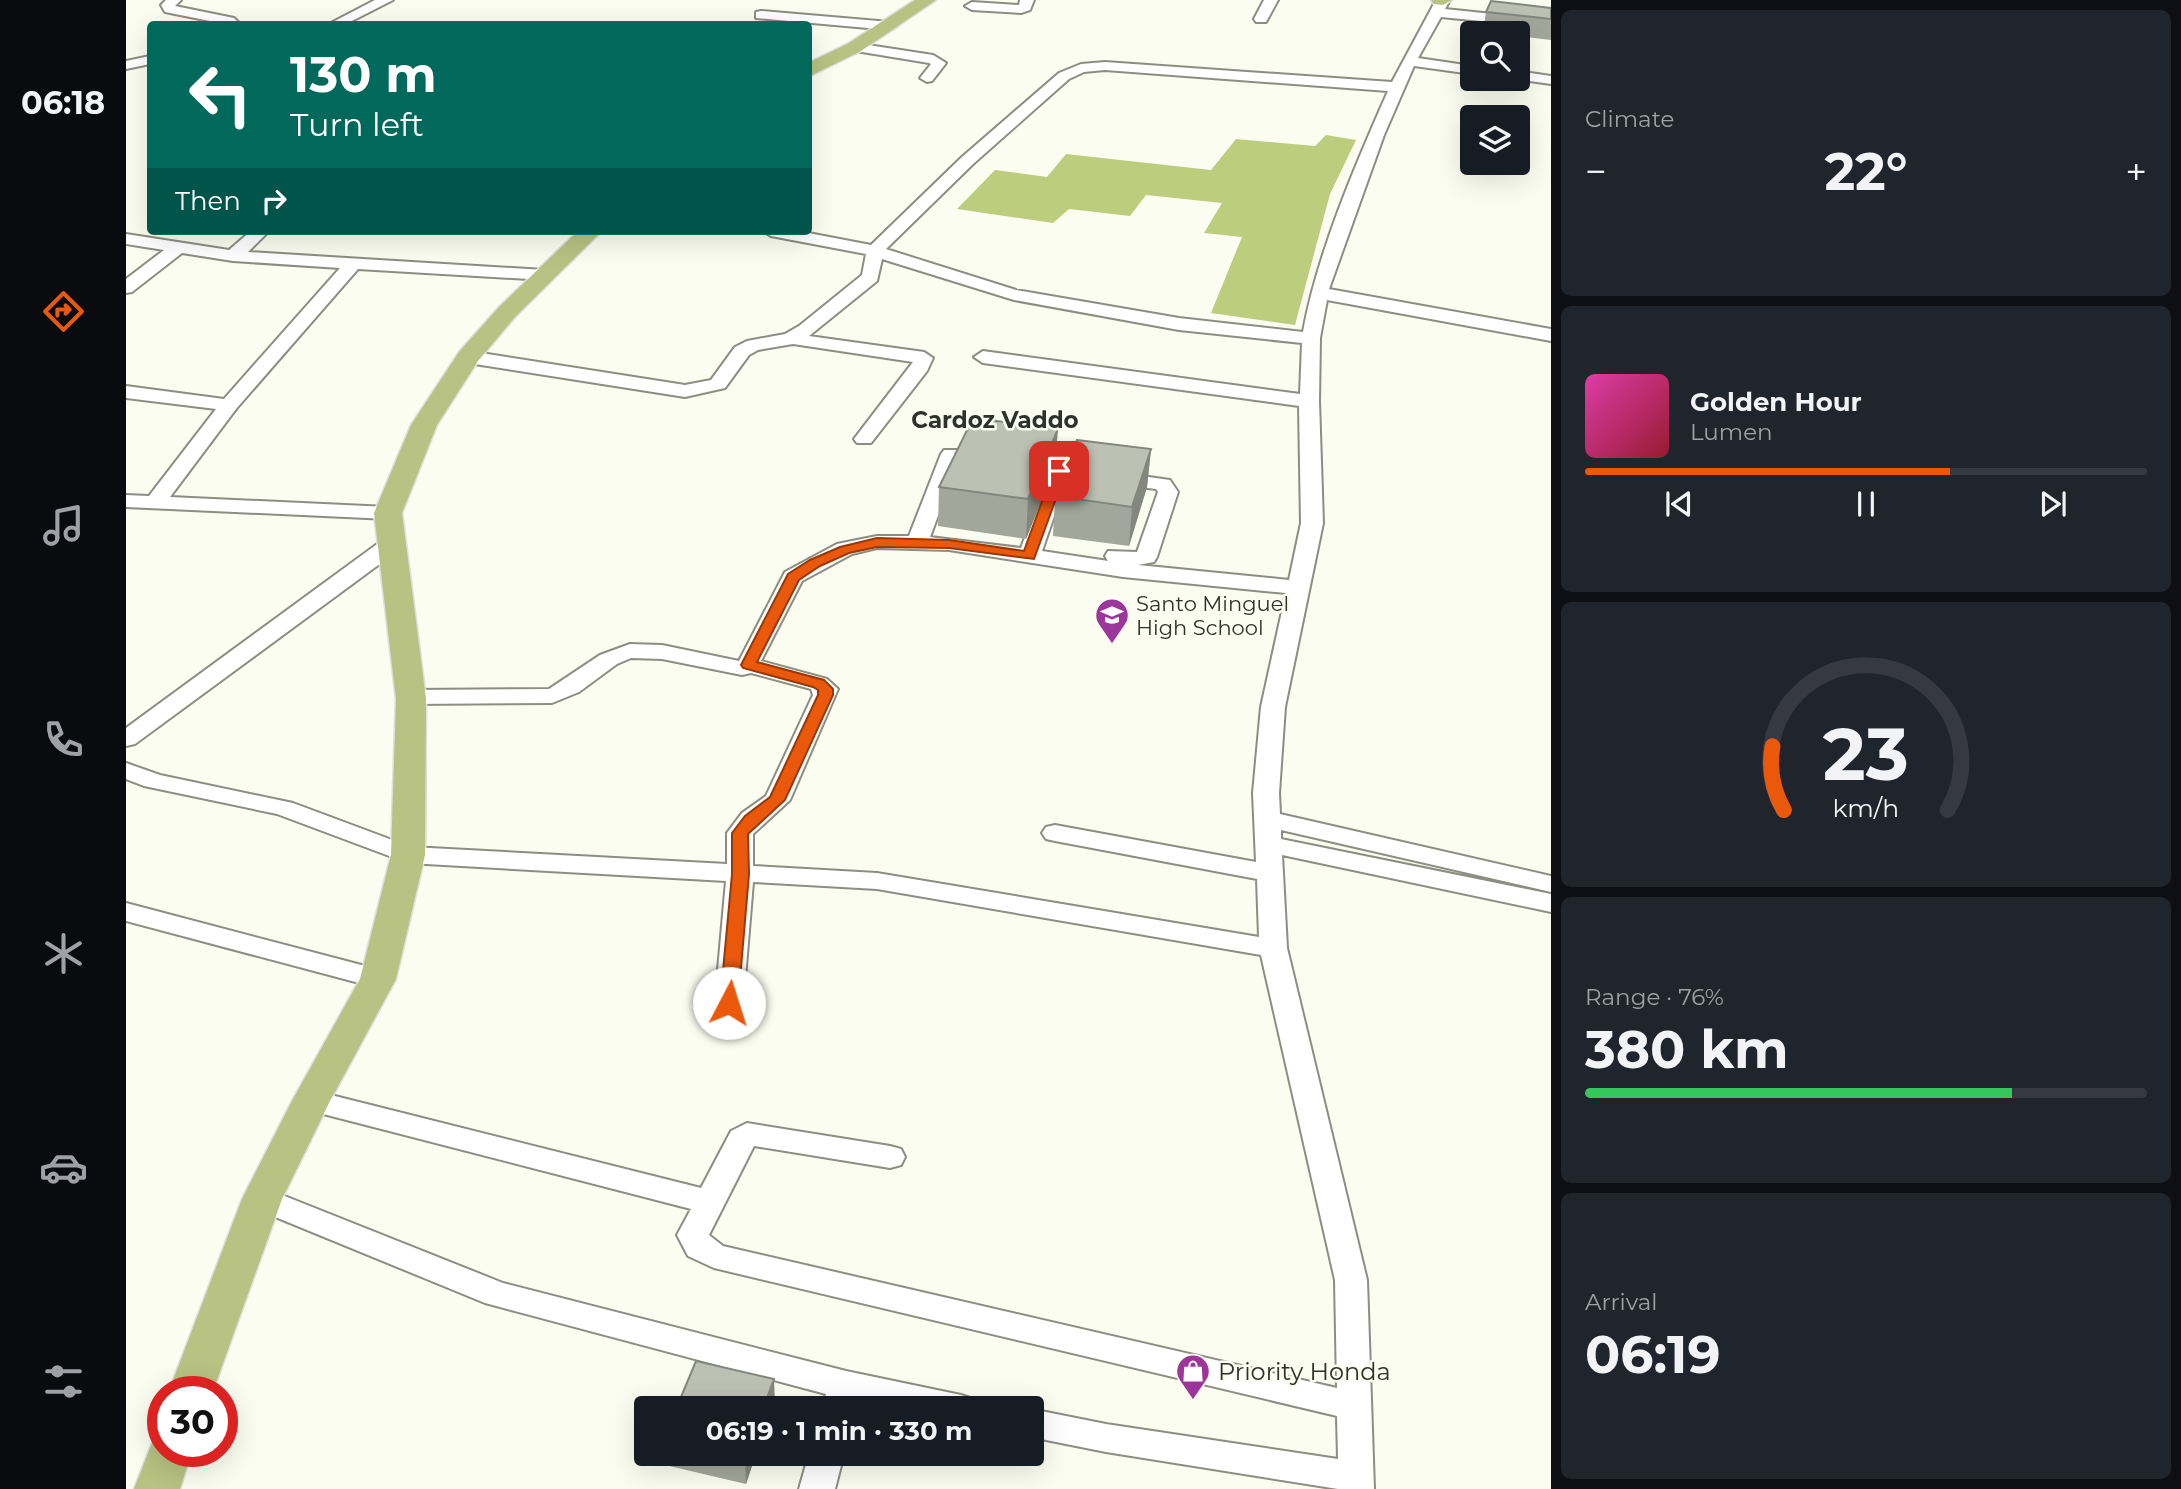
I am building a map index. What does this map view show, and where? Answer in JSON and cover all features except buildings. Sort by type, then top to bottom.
[{"type":"main road","points":[[812,69],[855,47],[927,0]]},
{"type":"main road","points":[[197,1376],[262,1199],[377,979],[408,855],[410,697],[390,528],[424,425],[468,356],[507,312],[587,235]]},
{"type":"main road","points":[[157,1489],[165,1467]]},
{"type":"street","points":[[174,0],[168,5],[170,9],[229,21]]},
{"type":"street","points":[[341,21],[386,0]]},
{"type":"street","points":[[972,6],[1021,9],[1025,7],[1027,0]]},
{"type":"street","points":[[1261,19],[1271,0]]},
{"type":"street","points":[[1044,1426],[1356,1483],[1351,1280],[1273,948],[1267,832],[1273,707],[1312,523],[1309,401],[1311,338],[1319,293],[1376,135],[1409,61],[1441,3],[1551,24]]},
{"type":"street","points":[[761,15],[890,26]]},
{"type":"street","points":[[855,47],[933,59],[939,63],[927,78]]},
{"type":"street","points":[[1409,61],[1460,67]]},
{"type":"street","points":[[126,65],[147,62]]},
{"type":"street","points":[[468,356],[685,391],[718,384],[743,351],[754,345],[774,344],[792,338],[856,292],[871,277],[875,251],[927,197],[1064,76],[1081,68],[1105,66],[1398,87]]},
{"type":"street","points":[[1530,77],[1551,80]]},
{"type":"street","points":[[233,256],[257,235]]},
{"type":"street","points":[[792,235],[875,251],[1014,295],[1179,324],[1311,338]]},
{"type":"street","points":[[126,239],[233,256],[545,275]]},
{"type":"street","points":[[126,288],[179,247]]},
{"type":"street","points":[[156,501],[229,405],[354,264]]},
{"type":"street","points":[[1319,293],[1551,335]]},
{"type":"street","points":[[792,338],[924,358],[920,368],[864,439]]},
{"type":"street","points":[[983,357],[1309,401]]},
{"type":"street","points":[[126,392],[229,405]]},
{"type":"street","points":[[917,543],[951,454]]},
{"type":"street","points":[[748,665],[793,577],[815,563],[845,550],[877,542],[949,544],[1133,559],[1146,557],[1168,492],[1163,484],[1061,468],[1031,550]]},
{"type":"street","points":[[126,501],[156,501],[390,528]]},
{"type":"street","points":[[126,739],[390,528]]},
{"type":"street","points":[[974,536],[1124,570],[1297,587]]},
{"type":"street","points":[[410,697],[552,696],[571,690],[607,661],[627,652],[647,651],[737,668],[748,665],[819,684],[825,689],[825,695],[777,800],[751,819],[740,833],[740,874],[729,1003]]},
{"type":"street","points":[[126,770],[153,781],[284,808],[408,855],[877,881],[1273,948]]},
{"type":"street","points":[[1267,832],[1551,884]]},
{"type":"street","points":[[1267,832],[1551,903]]},
{"type":"street","points":[[1055,833],[1269,873]]},
{"type":"street","points":[[126,912],[377,979]]},
{"type":"street","points":[[311,1101],[710,1202]]},
{"type":"street","points":[[890,1157],[747,1135],[742,1139],[693,1235],[699,1247],[714,1255],[1353,1406]]},
{"type":"street","points":[[262,1199],[497,1294],[840,1396]]},
{"type":"street","points":[[817,1489],[824,1466]]},
{"type":"green space","points":[[1326,135],[1356,140],[1330,194],[1295,325],[1211,313],[1242,237],[1204,233],[1222,203],[1146,195],[1130,216],[1069,209],[1053,223],[957,209],[995,170],[1047,177],[1066,154],[1211,170],[1236,139],[1315,146]]},
{"type":"place","name":"Santo Minguel High School","points":[[1112,645]]},
{"type":"place","name":"Priority Honda","points":[[1193,1401]]},
{"type":"district","name":"Cardoz Vaddo","points":[[995,420]]},
{"type":"route","points":[[729,1003],[740,874],[740,833],[751,819],[777,800],[825,695],[825,689],[819,684],[748,665],[793,577],[815,563],[845,550],[877,542],[949,544],[1029,556],[1059,471]]}]
